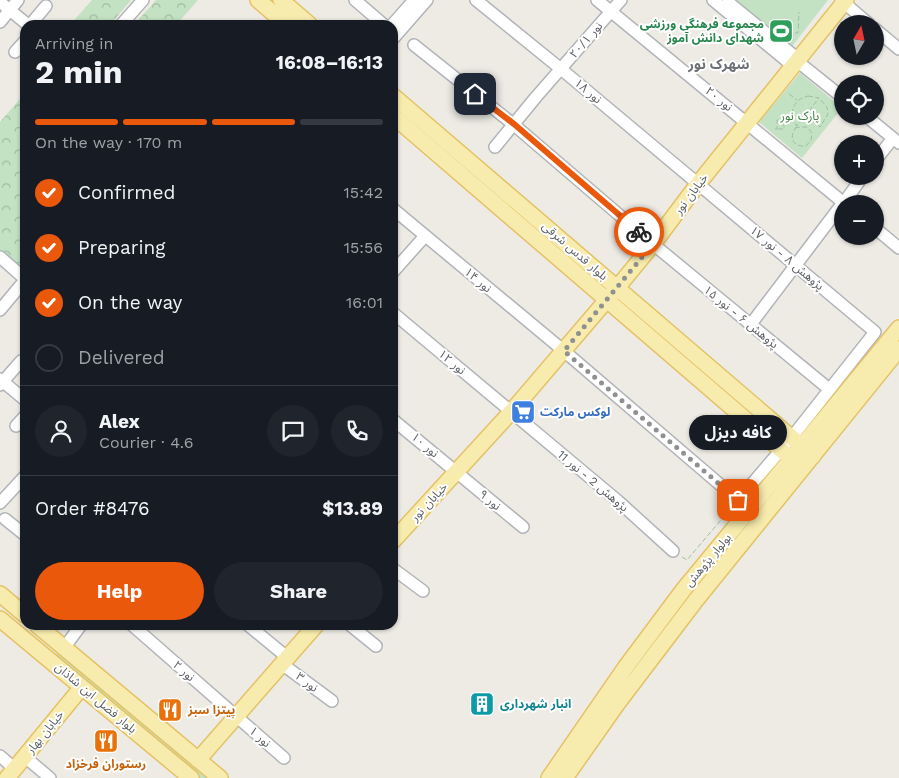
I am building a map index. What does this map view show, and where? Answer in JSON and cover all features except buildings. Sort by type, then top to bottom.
[{"type":"main road","points":[[258,0],[281,20]]},
{"type":"main road","points":[[281,0],[304,20]]},
{"type":"main road","name":"خیابان نور","points":[[398,536],[564,351],[653,244],[698,184],[844,1]]},
{"type":"main road","name":"بلوار قدس شرقی","points":[[398,101],[612,293],[792,459]]},
{"type":"main road","name":"بلوار قدس شرقی","points":[[398,119],[802,446]]},
{"type":"main road","name":"بولوار پژوهش","points":[[549,778],[625,668],[684,590],[899,328]]},
{"type":"main road","name":"بولوار پژوهش","points":[[802,446],[899,349]]},
{"type":"main road","name":"بولوار پژوهش","points":[[565,778],[617,704],[696,600],[792,459]]},
{"type":"main road","points":[[0,594],[20,611]]},
{"type":"main road","name":"بلوار فضل ابن شاذان","points":[[0,619],[191,778]]},
{"type":"main road","points":[[23,638],[29,630]]},
{"type":"main road","name":"بلوار فضل ابن شاذان","points":[[43,630],[220,778]]},
{"type":"main road","points":[[198,760],[312,630]]},
{"type":"main road","name":"خیابان بهار","points":[[16,768],[82,687]]},
{"type":"street","points":[[0,22],[18,0]]},
{"type":"street","points":[[125,20],[143,0]]},
{"type":"street","points":[[355,0],[378,20]]},
{"type":"street","points":[[396,20],[414,0]]},
{"type":"street","points":[[398,33],[427,0]]},
{"type":"street","name":"نور ۱۸","points":[[476,0],[698,184]]},
{"type":"street","name":"نور ۲۰","points":[[597,0],[834,195]]},
{"type":"street","name":"نور ۲۰/۱","points":[[495,147],[621,0]]},
{"type":"street","points":[[713,0],[834,92]]},
{"type":"street","points":[[844,1],[859,15]]},
{"type":"street","points":[[0,2],[23,20]]},
{"type":"street","points":[[728,2],[783,46],[796,62]]},
{"type":"street","points":[[33,20],[46,6]]},
{"type":"street","points":[[884,36],[899,49]]},
{"type":"street","points":[[15,52],[20,46]]},
{"type":"street","name":"پژوهش ۶ - نور ۱۵","points":[[414,46],[514,124],[653,244],[829,389]]},
{"type":"street","points":[[877,125],[896,141],[884,152]]},
{"type":"street","name":"پژوهش ۸ - نور ۱۷","points":[[698,184],[875,332],[829,389]]},
{"type":"street","name":"نور ۱۴","points":[[398,213],[564,351],[738,500]]},
{"type":"street","points":[[751,324],[834,216]]},
{"type":"street","points":[[398,266],[425,236]]},
{"type":"street","points":[[884,236],[899,248]]},
{"type":"street","points":[[0,257],[20,275]]},
{"type":"street","points":[[0,310],[20,285]]},
{"type":"street","name":"نور ۱۲","points":[[398,317],[511,412]]},
{"type":"street","points":[[20,360],[1,381],[20,396]]},
{"type":"street","points":[[738,500],[792,459],[802,446],[829,389]]},
{"type":"street","name":"پژوهش 2 - نور 11","points":[[511,412],[618,501],[672,551]]},
{"type":"street","points":[[16,426],[20,422]]},
{"type":"street","name":"نور ۱۰","points":[[398,424],[457,472]]},
{"type":"street","name":"نور ۹","points":[[457,472],[523,527]]},
{"type":"street","points":[[0,504],[20,482]]},
{"type":"street","points":[[4,519],[20,531]]},
{"type":"street","points":[[398,572],[423,591]]},
{"type":"street","points":[[64,648],[77,630]]},
{"type":"street","name":"نور ۲","points":[[138,630],[236,716]]},
{"type":"street","name":"نور ۳","points":[[253,630],[285,661],[332,701]]},
{"type":"street","points":[[356,630],[376,646]]},
{"type":"street","name":"نور ۱","points":[[236,716],[284,758]]},
{"type":"street","points":[[0,756],[16,768],[50,778]]},
{"type":"path","points":[[783,46],[794,33],[798,33],[799,12]]},
{"type":"path","points":[[789,94],[798,100]]},
{"type":"path","points":[[796,127],[792,114],[795,103],[798,100],[808,96],[819,98],[827,107],[828,114],[820,127],[806,115]]},
{"type":"path","points":[[796,127],[806,127],[812,133],[811,140],[806,146],[795,144],[792,134],[796,127],[819,98]]},
{"type":"path","points":[[784,120],[784,129],[776,129],[777,120],[784,120],[793,120]]},
{"type":"path","points":[[672,551],[687,560],[738,500]]},
{"type":"green space","points":[[92,0],[131,0],[114,20],[74,20]]},
{"type":"green space","points":[[156,0],[198,0],[180,20],[138,20]]},
{"type":"green space","name":"مجموعه فرهنگی ورزشی شهدای دانش آموز","points":[[720,0],[828,0],[786,54]]},
{"type":"green space","name":"پارک نور","points":[[800,73],[834,101],[834,118],[802,158],[759,122]]},
{"type":"green space","points":[[20,99],[20,268],[0,254],[0,122]]},
{"type":"green space","points":[[40,643],[63,657],[209,778],[200,778]]},
{"type":"way so far","points":[[639,232],[653,244],[564,351],[738,500]]},
{"type":"place","name":"مجموعه فرهنگی ورزشی شهدای دانش آموز","points":[[781,31]]},
{"type":"place","name":"لوکس مارکت","points":[[523,412]]},
{"type":"place","name":"کافه دیزل","points":[[738,500]]},
{"type":"place","name":"انبار شهرداری","points":[[482,704]]},
{"type":"place","name":"پیتزا سبز","points":[[170,710]]},
{"type":"place","name":"رستوران فرخزاد","points":[[106,741]]},
{"type":"district","name":"شهرک نور","points":[[719,64]]},
{"type":"route","points":[[475,94],[514,124],[639,232]]}]
